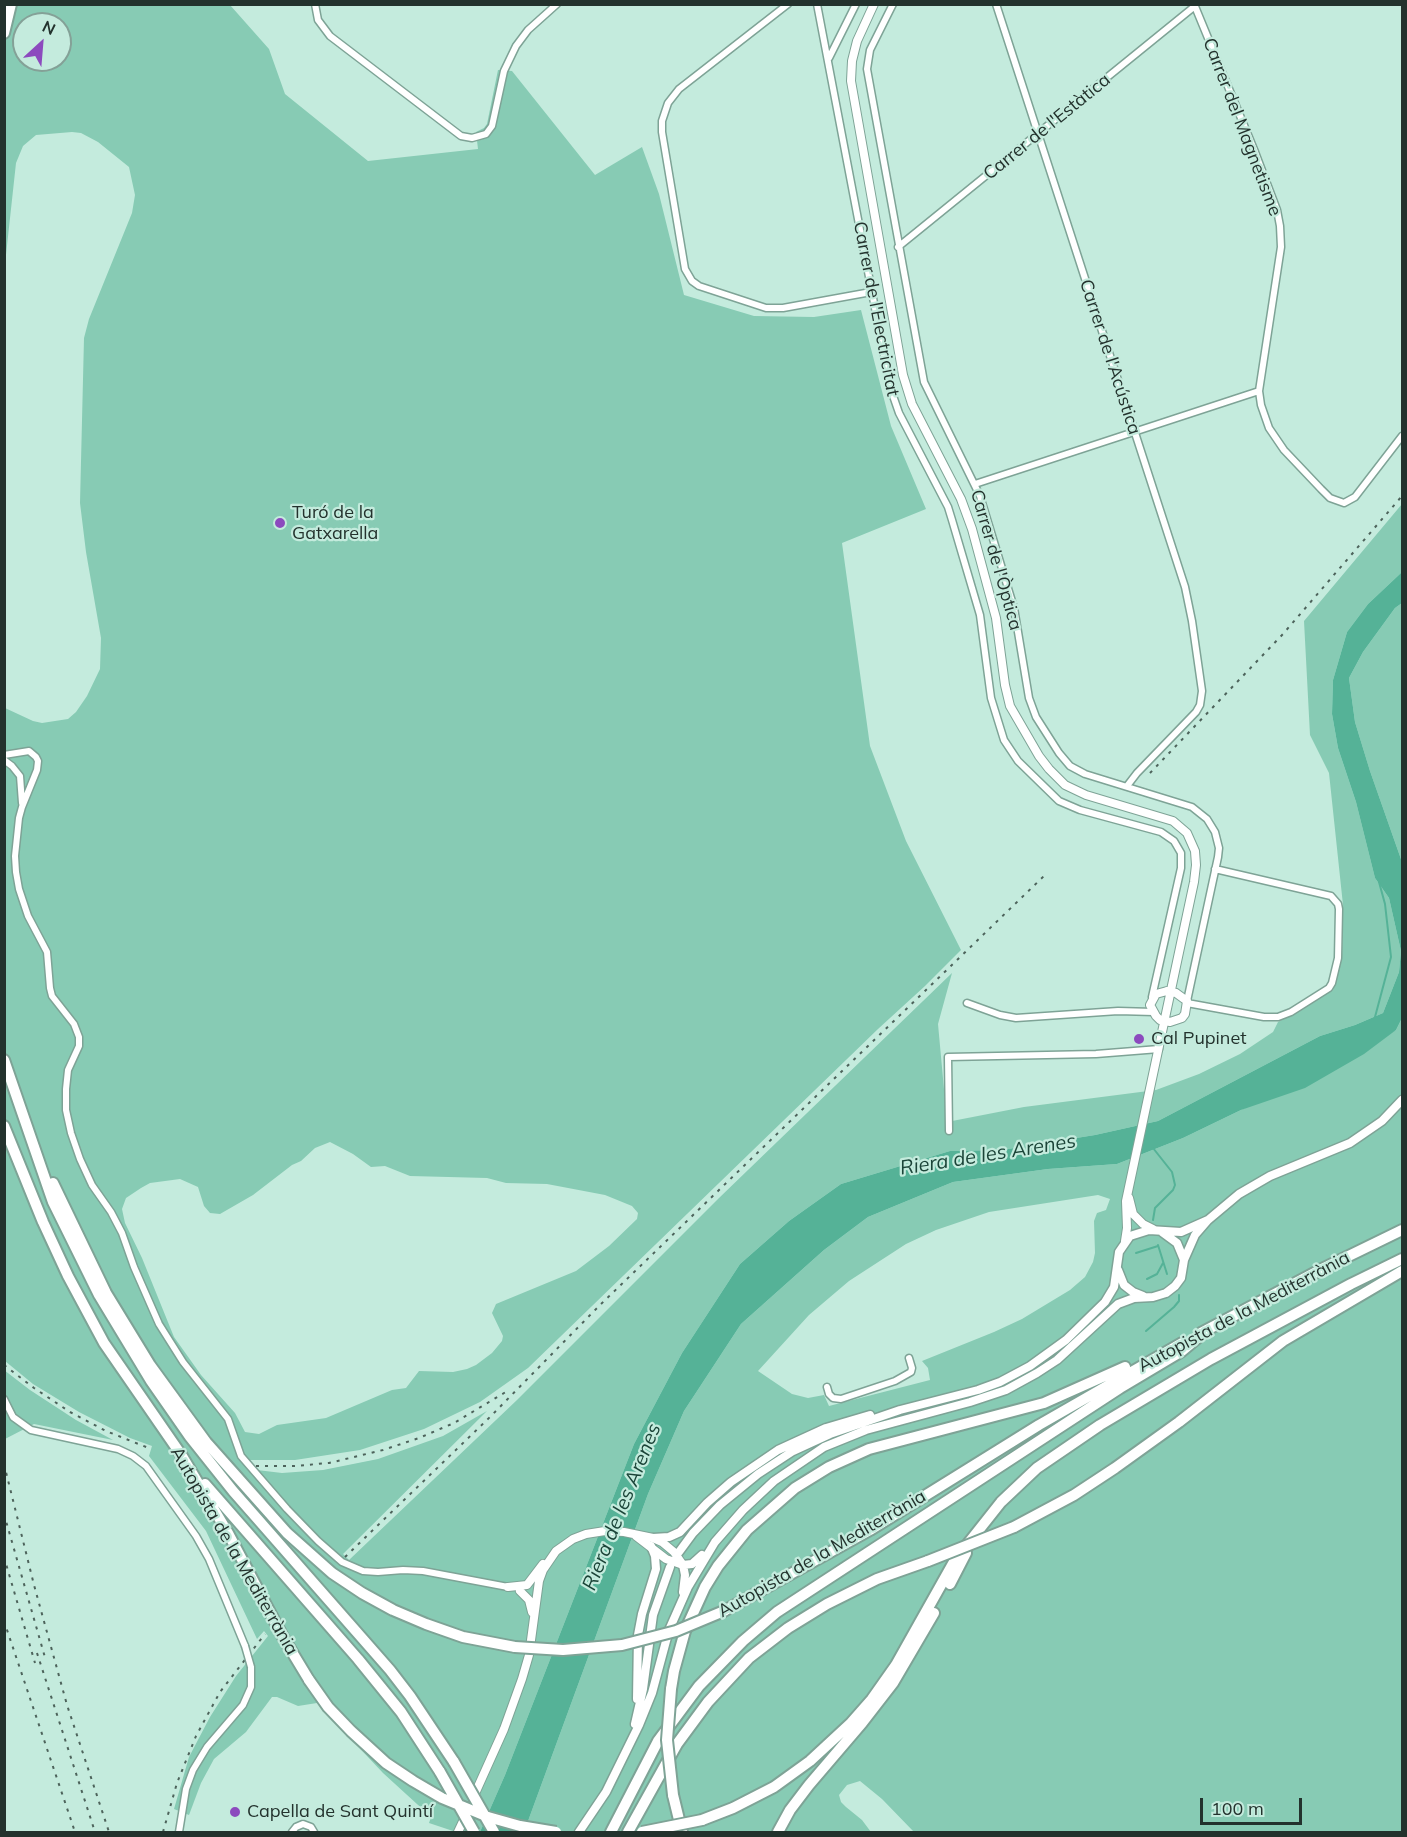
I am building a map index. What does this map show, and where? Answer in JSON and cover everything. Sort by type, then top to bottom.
[{"type":"highway","points":[[4,33],[11,4]]},
{"type":"highway","points":[[4,1060],[33,1139],[49,1192],[83,1265],[121,1334],[164,1400],[233,1491],[390,1670],[454,1762],[494,1833]]},
{"type":"highway","name":"Autopista de la Mediterrània","points":[[4,1126],[30,1192],[68,1276],[104,1343],[182,1456],[228,1533],[283,1637],[328,1707],[386,1763],[442,1798],[488,1817],[556,1833]]},
{"type":"highway","name":"Autopista de la Mediterrània","points":[[33,1139],[79,1240],[135,1342],[166,1389],[206,1442],[279,1526],[332,1573],[377,1601],[444,1631],[484,1642],[515,1647],[563,1650],[622,1645],[676,1631],[724,1611],[870,1530],[1049,1419],[1193,1337],[1402,1230]]},
{"type":"highway","name":"Autopista de la Mediterrània","points":[[642,1833],[702,1820],[733,1808],[774,1787],[810,1761],[850,1724],[892,1672],[955,1560],[1011,1491],[1037,1468],[1065,1448],[1211,1359],[1402,1259]]},
{"type":"highway","points":[[628,1833],[656,1779],[690,1725],[727,1680],[788,1628],[827,1604],[877,1580],[1014,1527],[1065,1500],[1115,1468],[1179,1422],[1283,1341],[1402,1271]]},
{"type":"highway","points":[[611,1833],[658,1741],[699,1686],[769,1619],[1120,1388],[1182,1351],[1207,1330]]},
{"type":"highway","points":[[682,1833],[673,1795],[667,1740],[674,1671],[685,1631],[705,1587],[723,1559],[747,1530],[795,1488],[829,1467],[869,1449],[1044,1403],[1114,1373],[1174,1339],[1193,1337]]},
{"type":"highway","points":[[182,1456],[240,1527],[358,1659],[401,1712],[440,1772],[474,1833]]},
{"type":"highway","points":[[778,1833],[799,1797],[893,1683],[961,1564],[971,1542]]},
{"type":"main road","points":[[682,1599],[685,1578],[682,1565],[696,1562],[764,1489],[798,1463],[838,1440],[1006,1390],[1037,1373],[1057,1360],[1118,1304],[1129,1299],[1160,1296],[1172,1289],[1181,1278],[1184,1260],[1195,1235],[1208,1220],[1239,1194],[1264,1179],[1350,1143],[1382,1121],[1402,1100]]},
{"type":"main road","points":[[679,1552],[700,1525],[720,1505],[777,1460],[813,1441],[900,1410],[978,1390],[1010,1377],[1039,1361],[1066,1340],[1105,1302],[1114,1287],[1119,1252],[1125,1241],[1137,1233],[1181,1232],[1208,1220]]},
{"type":"main road","points":[[1158,1231],[1177,1243],[1184,1260]]},
{"type":"main road","points":[[1117,1264],[1124,1285],[1133,1292],[1146,1297]]},
{"type":"main road","points":[[636,1721],[638,1635],[656,1569],[656,1556],[651,1543],[680,1532],[707,1503],[731,1482],[764,1459],[801,1438],[852,1420],[881,1412],[900,1410]]},
{"type":"main road","points":[[579,1833],[606,1792],[646,1709],[663,1647],[682,1599],[715,1542]]},
{"type":"main road","points":[[623,1758],[636,1721],[643,1689],[653,1615],[670,1567]]},
{"type":"street","points":[[315,4],[318,20],[330,36],[461,136],[472,138],[486,134],[492,126],[504,71],[516,46],[528,30],[557,4]]},
{"type":"street","points":[[788,4],[679,89],[668,103],[662,121],[662,132],[685,268],[688,276],[699,286],[766,308],[783,308],[872,292]]},
{"type":"street","name":"Carrer de l'Electricitat","points":[[817,4],[894,401],[948,507],[980,615],[991,698],[1004,740],[1018,761],[1059,801],[1080,810],[1161,832],[1174,841],[1181,853],[1181,868],[1152,1005]]},
{"type":"street","points":[[828,59],[856,4]]},
{"type":"street","points":[[874,4],[857,40],[852,61],[851,81],[887,292],[907,390],[967,515],[996,618],[1010,706],[1030,743],[1049,769],[1065,785],[1086,795],[1166,818],[1178,824],[1191,839],[1195,851],[1196,873],[1175,993],[1165,1021],[1125,1206],[1127,1228],[1125,1241]]},
{"type":"street","name":"Carrer de l'Òptica","points":[[893,4],[872,44],[867,64],[924,382],[984,506],[1014,608],[1029,698],[1036,717],[1059,753],[1070,766],[1085,774],[1183,803],[1201,813],[1211,825],[1218,840],[1219,848],[1215,869],[1187,1002]]},
{"type":"street","name":"Carrer de l'Acústica","points":[[996,4],[1189,603],[1202,691],[1200,705],[1127,786]]},
{"type":"street","name":"Carrer de l'Estàtica","points":[[898,247],[1194,5]]},
{"type":"street","name":"Carrer del Magnetisme","points":[[1194,5],[1255,152],[1277,210],[1280,225],[1281,247],[1259,391],[1269,428],[1284,450],[1330,498],[1344,503],[1355,497],[1402,436]]},
{"type":"street","points":[[975,484],[1259,391]]},
{"type":"street","points":[[22,807],[37,770],[36,757],[25,751],[4,758],[20,776],[22,807],[15,856],[19,889],[28,916],[47,952],[52,996],[74,1024],[79,1037],[79,1046],[68,1071],[66,1089],[66,1110],[71,1133],[92,1185],[111,1212],[122,1233],[159,1324],[183,1362],[228,1419],[241,1456],[318,1541],[352,1568],[370,1572],[423,1571],[520,1591],[531,1592],[538,1588]]},
{"type":"street","points":[[1175,993],[1187,1002],[1264,1017],[1278,1017],[1291,1012],[1329,988],[1334,978],[1338,958],[1339,909],[1331,896],[1215,869]]},
{"type":"street","name":"Carrer de l'Electricitat","points":[[1158,972],[1158,982],[1162,992]]},
{"type":"street","points":[[967,1004],[1016,1018],[1138,1011],[1152,1005],[1156,994],[1175,993],[1189,987]]},
{"type":"street","points":[[1152,1005],[1160,1020],[1165,1021],[1182,1018],[1187,1010],[1187,1002]]},
{"type":"street","points":[[949,1131],[948,1057],[1096,1054],[1159,1049]]},
{"type":"street","points":[[1129,1189],[1133,1214],[1143,1224],[1158,1231]]},
{"type":"street","points":[[827,1387],[833,1398],[841,1399],[894,1382],[911,1372],[909,1358]]},
{"type":"street","points":[[4,1399],[13,1417],[31,1430],[118,1449],[133,1456],[146,1466],[203,1548],[245,1646],[251,1667],[251,1687],[243,1706],[207,1748],[193,1770],[184,1798],[179,1833]]},
{"type":"street","points":[[508,1587],[527,1585],[544,1562],[566,1542],[580,1536],[605,1531],[631,1534],[671,1549],[682,1565]]},
{"type":"street","points":[[458,1833],[514,1703],[529,1655],[538,1588],[543,1569],[556,1551]]},
{"type":"street","points":[[520,1591],[530,1602],[534,1625]]},
{"type":"street","points":[[292,1833],[296,1827],[303,1824],[311,1827],[314,1833]]},
{"type":"shaded area","points":[[4,5],[230,5],[269,49],[285,94],[368,161],[478,149],[476,132],[487,124],[498,70],[512,71],[595,175],[642,147],[659,194],[684,295],[754,316],[814,317],[861,310],[891,426],[926,509],[842,543],[870,746],[906,841],[961,950],[528,1368],[480,1402],[424,1429],[360,1450],[295,1460],[250,1460],[257,1470],[282,1473],[323,1470],[378,1459],[443,1436],[487,1411],[343,1554],[349,1560],[517,1400],[719,1198],[952,973],[938,1024],[947,1122],[1024,1107],[1156,1090],[1199,1074],[1240,1054],[1273,1032],[1278,1022],[1333,990],[1342,958],[1343,905],[1329,773],[1310,735],[1304,621],[1402,504],[1402,572],[1368,604],[1347,632],[1333,680],[1332,714],[1338,748],[1356,802],[1375,878],[1389,898],[1401,951],[1399,972],[1383,1013],[1320,1036],[1158,1121],[1095,1135],[1002,1150],[950,1151],[841,1184],[789,1221],[740,1264],[682,1353],[634,1444],[505,1775],[480,1832],[456,1832],[429,1823],[431,1817],[383,1773],[317,1703],[298,1706],[277,1697],[272,1697],[246,1732],[214,1759],[201,1783],[189,1815],[174,1809],[189,1757],[210,1717],[236,1676],[268,1636],[264,1631],[257,1639],[206,1531],[149,1456],[152,1446],[130,1438],[79,1412],[33,1384],[5,1361],[5,708],[42,723],[68,719],[87,696],[100,669],[101,638],[80,503],[84,338],[89,319],[132,213],[135,195],[129,167],[98,142],[81,133],[36,135],[23,146],[16,163],[5,264]],"holes":[[[330,1142],[371,1167],[385,1166],[410,1176],[487,1178],[506,1183],[547,1184],[605,1195],[632,1206],[638,1213],[637,1219],[609,1246],[576,1271],[496,1304],[492,1313],[503,1336],[502,1341],[492,1353],[476,1365],[453,1372],[419,1371],[406,1388],[392,1390],[326,1418],[277,1425],[259,1434],[245,1432],[235,1413],[201,1375],[174,1337],[125,1223],[122,1209],[126,1198],[150,1183],[180,1179],[198,1187],[204,1206],[210,1213],[220,1214],[253,1195],[292,1165],[301,1161],[315,1148]]]},
{"type":"shaded area","points":[[1402,603],[1402,862],[1355,722],[1349,678],[1363,652],[1395,608]]},
{"type":"shaded area","points":[[1402,1018],[1402,1832],[914,1832],[882,1799],[860,1781],[847,1785],[839,1795],[841,1802],[862,1820],[871,1832],[524,1832],[648,1494],[684,1411],[741,1324],[824,1250],[868,1217],[953,1182],[1048,1169],[1117,1164],[1183,1138],[1396,1030]],"holes":[[[1098,1195],[1110,1199],[1106,1210],[1097,1213],[1094,1221],[1095,1253],[1085,1277],[1070,1290],[1022,1319],[922,1361],[928,1368],[930,1380],[829,1406],[824,1395],[808,1398],[792,1394],[758,1371],[809,1315],[849,1281],[906,1244],[936,1230],[989,1212]]]},
{"type":"shaded area","points":[[4,1370],[76,1420],[113,1440],[34,1424],[5,1439]]},
{"type":"water","points":[[1402,572],[1402,603],[1395,608],[1363,652],[1349,678],[1355,722],[1402,862],[1402,1018],[1396,1030],[1364,1054],[1305,1088],[1241,1110],[1183,1138],[1117,1164],[1048,1169],[953,1182],[868,1217],[824,1250],[741,1324],[684,1411],[648,1494],[524,1832],[480,1832],[505,1775],[634,1444],[682,1353],[740,1264],[789,1221],[841,1184],[950,1151],[1002,1150],[1095,1135],[1158,1121],[1320,1036],[1383,1013],[1399,972],[1401,951],[1389,898],[1375,878],[1356,802],[1338,748],[1332,714],[1333,680],[1347,632],[1368,604]]},
{"type":"waterway","name":"Riera de les Arenes","points":[[1375,1017],[1391,957],[1385,904],[1379,882]]},
{"type":"waterway","points":[[1153,1148],[1172,1172],[1175,1185],[1155,1208],[1153,1220]]},
{"type":"waterway","points":[[1158,1245],[1167,1274]]},
{"type":"waterway","points":[[1136,1253],[1158,1246]]},
{"type":"waterway","points":[[1147,1279],[1157,1274],[1163,1263]]},
{"type":"waterway","points":[[1146,1331],[1174,1307],[1179,1301],[1179,1295]]},
{"type":"railway","points":[[1150,773],[1283,634],[1402,496]]},
{"type":"railway","points":[[345,1557],[492,1415],[600,1305],[1046,874]]},
{"type":"railway","points":[[4,1365],[70,1412],[106,1431],[151,1449]]},
{"type":"railway","points":[[256,1466],[329,1463],[383,1450],[454,1423],[509,1390]]},
{"type":"railway","points":[[4,1464],[67,1705],[109,1832]]},
{"type":"railway","points":[[4,1514],[46,1661]]},
{"type":"railway","points":[[4,1557],[35,1663]]},
{"type":"railway","points":[[4,1621],[75,1832]]},
{"type":"railway","points":[[163,1832],[177,1783],[196,1736],[220,1692],[265,1634]]},
{"type":"railway","points":[[37,1653],[95,1832]]},
{"type":"place","name":"Turó de la Gatxarella","points":[[280,523]]},
{"type":"place","name":"Cal Pupinet","points":[[1139,1039]]},
{"type":"place","name":"Capella de Sant Quintí","points":[[235,1812]]}]
